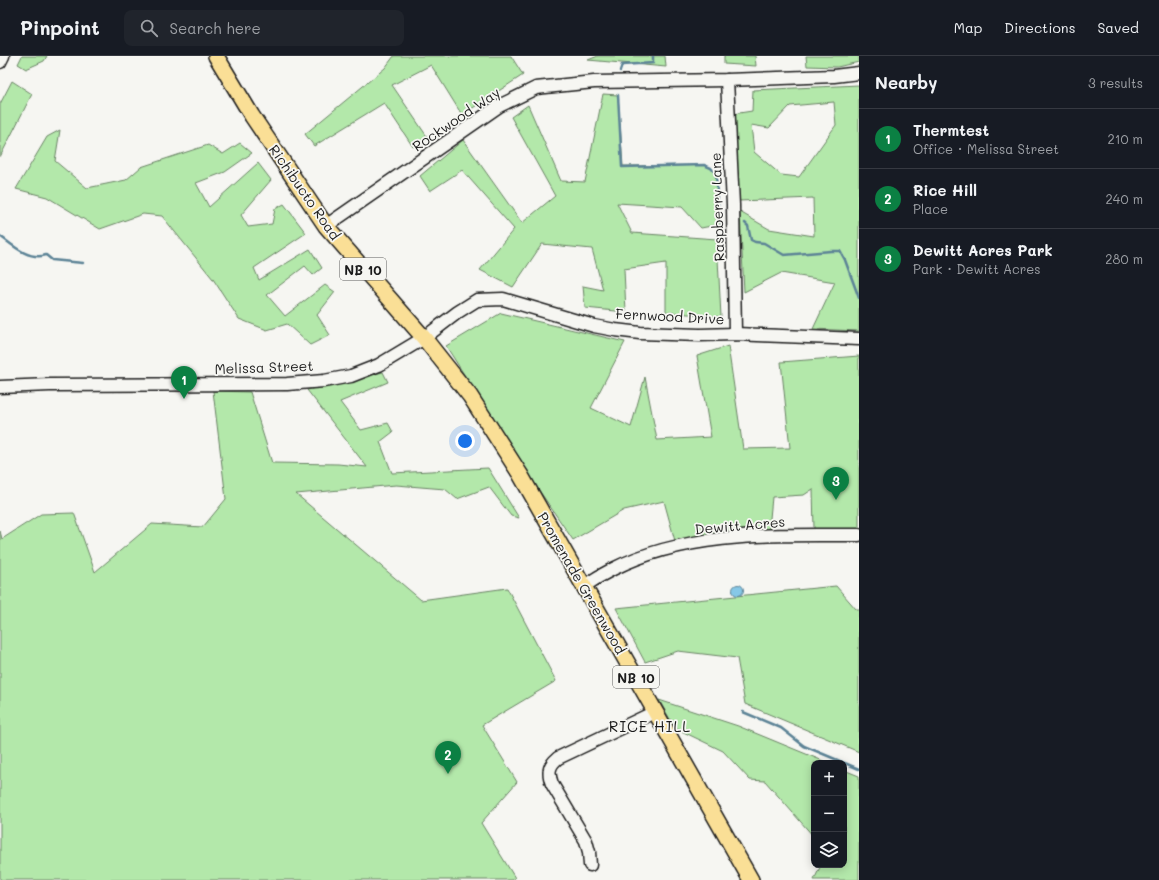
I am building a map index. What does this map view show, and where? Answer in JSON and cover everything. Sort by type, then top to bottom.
[{"type":"main road","name":"Richibucto Road","points":[[216,56],[252,116],[326,226],[424,338],[470,396],[520,474]]},
{"type":"main road","name":"Promenade Greenwood","points":[[520,474],[751,880]]},
{"type":"street","points":[[0,62],[3,56]]},
{"type":"street","name":"Rockwood Way","points":[[326,226],[499,106],[536,88],[594,82],[727,80],[834,76],[859,73]]},
{"type":"street","name":"Raspberry Lane","points":[[727,80],[733,205],[735,334]]},
{"type":"street","name":"Fernwood Drive","points":[[424,338],[458,312],[477,300],[503,300],[594,326],[615,330],[700,335],[735,334],[859,339]]},
{"type":"street","name":"Melissa Street","points":[[0,387],[50,384],[287,384],[324,381],[351,376],[379,365],[424,338]]},
{"type":"street","name":"Dewitt Acres","points":[[584,586],[613,568],[647,555],[679,546],[710,540],[755,536],[859,535]]},
{"type":"street","points":[[590,865],[586,841],[552,784],[549,770],[552,763],[558,758],[655,712]]},
{"type":"green space","points":[[22,56],[47,56],[44,61],[26,69],[18,64]]},
{"type":"green space","points":[[394,56],[511,56],[523,75],[462,115],[431,65],[392,85],[428,138],[413,147],[384,103],[314,146],[305,134],[385,68]]},
{"type":"green space","points":[[598,56],[665,56],[666,67],[588,60]]},
{"type":"green space","points":[[724,56],[755,56],[756,66],[724,64]]},
{"type":"green space","points":[[806,56],[859,56],[859,62],[837,67],[807,66]]},
{"type":"green space","points":[[12,81],[32,94],[0,157],[0,104]]},
{"type":"green space","points":[[859,85],[859,331],[813,329],[835,282],[781,273],[744,292],[740,212],[769,229],[814,236],[813,198],[739,201],[733,114],[752,111],[753,90]],"holes":[[[834,102],[836,125],[799,177],[781,175],[754,152],[751,125],[769,128],[790,106]]]},
{"type":"green space","points":[[603,94],[618,95],[623,166],[704,165],[711,168],[716,174],[719,218],[722,224],[701,228],[682,207],[617,203],[632,233],[717,239],[721,317],[666,312],[666,263],[624,269],[626,312],[585,308],[583,286],[603,290],[592,249],[542,244],[513,287],[480,270],[514,229],[462,170],[430,191],[420,176],[463,140],[522,223],[555,196],[511,117],[528,105],[561,181],[585,182]]},
{"type":"green space","points":[[60,130],[55,161],[87,188],[126,180],[141,167],[208,145],[223,154],[240,143],[252,153],[225,172],[196,183],[209,207],[258,163],[271,180],[241,215],[248,227],[272,224],[275,209],[284,204],[306,233],[254,268],[259,280],[310,249],[322,268],[313,275],[305,266],[267,295],[285,316],[325,285],[335,292],[317,315],[330,335],[310,345],[287,324],[267,330],[239,319],[213,279],[162,216],[143,214],[100,229],[47,197],[16,189],[47,137]]},
{"type":"green space","points":[[501,313],[625,342],[591,408],[631,427],[645,377],[657,440],[711,437],[697,356],[728,346],[743,449],[790,448],[781,362],[859,356],[859,529],[814,529],[813,489],[804,495],[772,497],[769,529],[675,541],[664,501],[624,510],[573,540],[521,464],[446,346]]},
{"type":"green space","points":[[383,372],[388,382],[340,402],[361,430],[388,423],[393,432],[380,442],[392,473],[488,468],[519,518],[511,516],[489,487],[457,499],[445,489],[396,485],[296,494],[421,600],[507,588],[556,681],[482,725],[517,782],[481,823],[515,878],[512,880],[0,880],[0,531],[2,539],[41,514],[74,513],[95,572],[152,524],[203,527],[226,499],[213,391],[250,392],[272,463],[338,464],[367,467],[307,390]]},
{"type":"green space","points":[[836,586],[856,609],[859,609],[859,752],[745,704],[737,658],[678,651],[645,662],[616,608]]},
{"type":"green space","points":[[659,700],[738,726],[821,760],[811,760],[811,834],[765,781],[750,780],[723,751],[675,728]]},
{"type":"green space","points":[[847,771],[859,776],[859,880],[814,880],[820,868],[847,868]]},
{"type":"water","points":[[738,584],[742,586],[744,590],[742,594],[738,596],[734,594],[732,590],[734,586]]},
{"type":"waterway","points":[[620,71],[622,65],[653,63],[653,56]]},
{"type":"waterway","points":[[618,95],[622,167],[704,165],[711,168],[716,174],[719,218],[722,224]]},
{"type":"waterway","points":[[745,223],[748,226],[751,240],[764,243],[784,255],[840,251],[845,260],[859,298]]},
{"type":"waterway","points":[[0,236],[15,248],[33,256],[46,255],[52,260],[83,263]]},
{"type":"waterway","points":[[743,712],[781,728],[804,746],[859,769]]},
{"type":"place","name":"Thermtest","points":[[184,399]]},
{"type":"place","name":"Dewitt Acres Park","points":[[836,500]]},
{"type":"place","name":"Rice Hill","points":[[448,774]]},
{"type":"district","name":"RICE HILL","points":[[650,726]]}]
